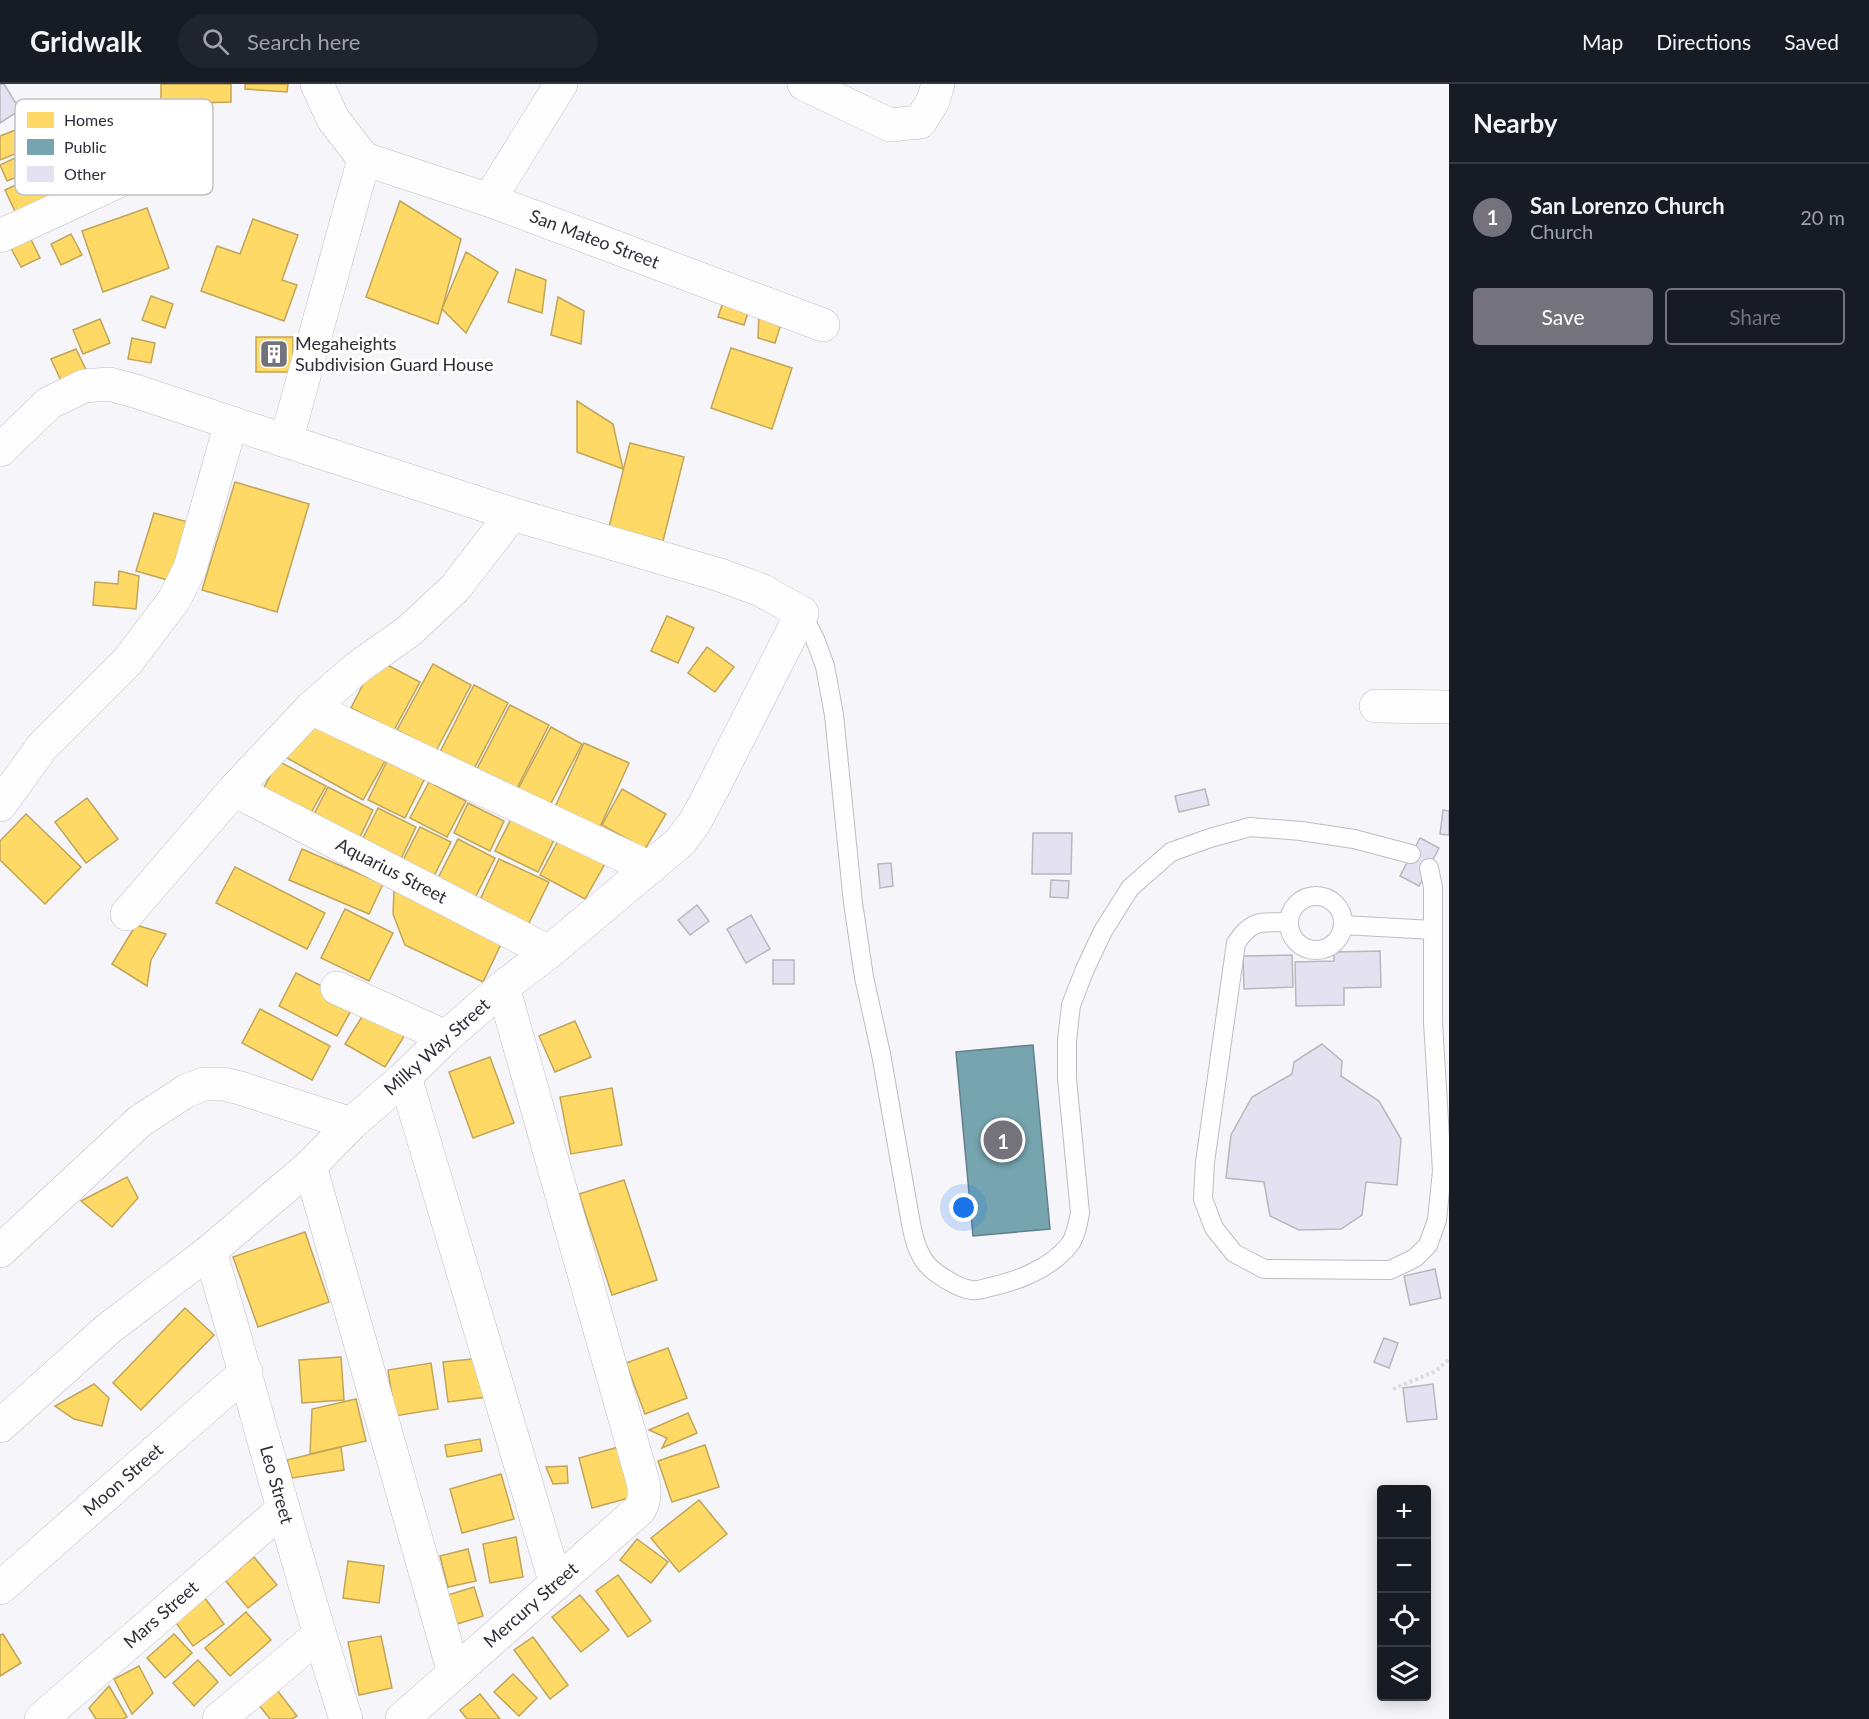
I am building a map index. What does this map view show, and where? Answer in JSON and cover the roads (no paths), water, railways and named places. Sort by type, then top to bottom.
[{"type":"street","points":[[286,441],[364,159],[333,119],[317,84]]},
{"type":"street","points":[[489,200],[561,84]]},
{"type":"street","points":[[804,84],[890,125],[920,122],[933,101],[938,84]]},
{"type":"street","name":"San Mateo Street","points":[[364,159],[489,200],[823,325]]},
{"type":"street","points":[[0,236],[89,195]]},
{"type":"street","points":[[0,450],[49,403],[84,386],[109,384],[135,390],[512,513],[720,575],[761,590],[802,613]]},
{"type":"street","points":[[0,805],[42,747],[128,662],[174,600],[190,568],[231,423]]},
{"type":"street","points":[[128,914],[234,790],[311,708],[358,667],[409,631],[455,588],[512,513]]},
{"type":"street","name":"Milky Way Street","points":[[0,1426],[108,1329],[210,1251],[310,1166],[351,1124],[503,987],[549,952],[680,842],[695,822],[802,613]]},
{"type":"street","points":[[1376,706],[1449,707]]},
{"type":"street","points":[[311,708],[650,868]]},
{"type":"street","name":"Aquarius Street","points":[[234,790],[549,952]]},
{"type":"street","name":"Mercury Street","points":[[402,1719],[639,1510],[644,1503],[643,1482],[503,987]]},
{"type":"street","points":[[336,988],[446,1037]]},
{"type":"street","points":[[405,1077],[556,1584]]},
{"type":"street","points":[[0,1251],[140,1121],[186,1091],[204,1084],[224,1084],[240,1088],[351,1124]]},
{"type":"street","points":[[310,1166],[454,1673]]},
{"type":"street","name":"Leo Street","points":[[210,1251],[246,1372],[282,1510],[346,1719]]},
{"type":"street","name":"Moon Street","points":[[0,1588],[246,1372]]},
{"type":"street","name":"Mars Street","points":[[40,1719],[282,1510]]},
{"type":"street","points":[[219,1719],[319,1635]]},
{"type":"lane","points":[[802,613],[825,666],[834,715],[856,924],[910,1224],[917,1250],[926,1264],[956,1284],[973,1290],[1005,1284],[1040,1269],[1060,1254],[1076,1232],[1080,1213],[1066,1078],[1066,1040],[1071,1005],[1103,930],[1130,888],[1171,852],[1250,827],[1301,831],[1354,839],[1411,854]]},
{"type":"lane","points":[[1289,922],[1261,923],[1246,928],[1236,943],[1205,1162],[1203,1199],[1214,1228],[1234,1253],[1264,1269],[1390,1270],[1415,1258],[1428,1245],[1437,1220],[1442,1171],[1433,1022],[1433,886],[1429,868]]},
{"type":"lane","points":[[1318,896],[1337,905],[1342,914],[1343,925],[1341,935],[1335,943],[1325,949],[1315,950],[1296,941],[1289,922],[1292,911],[1298,903],[1308,897],[1318,896]]},
{"type":"lane","points":[[1343,925],[1433,930]]},
{"type":"place","name":"Megaheights Subdivision Guard House","points":[[274,354]]},
{"type":"place","name":"San Lorenzo Church","points":[[1003,1140]]}]
